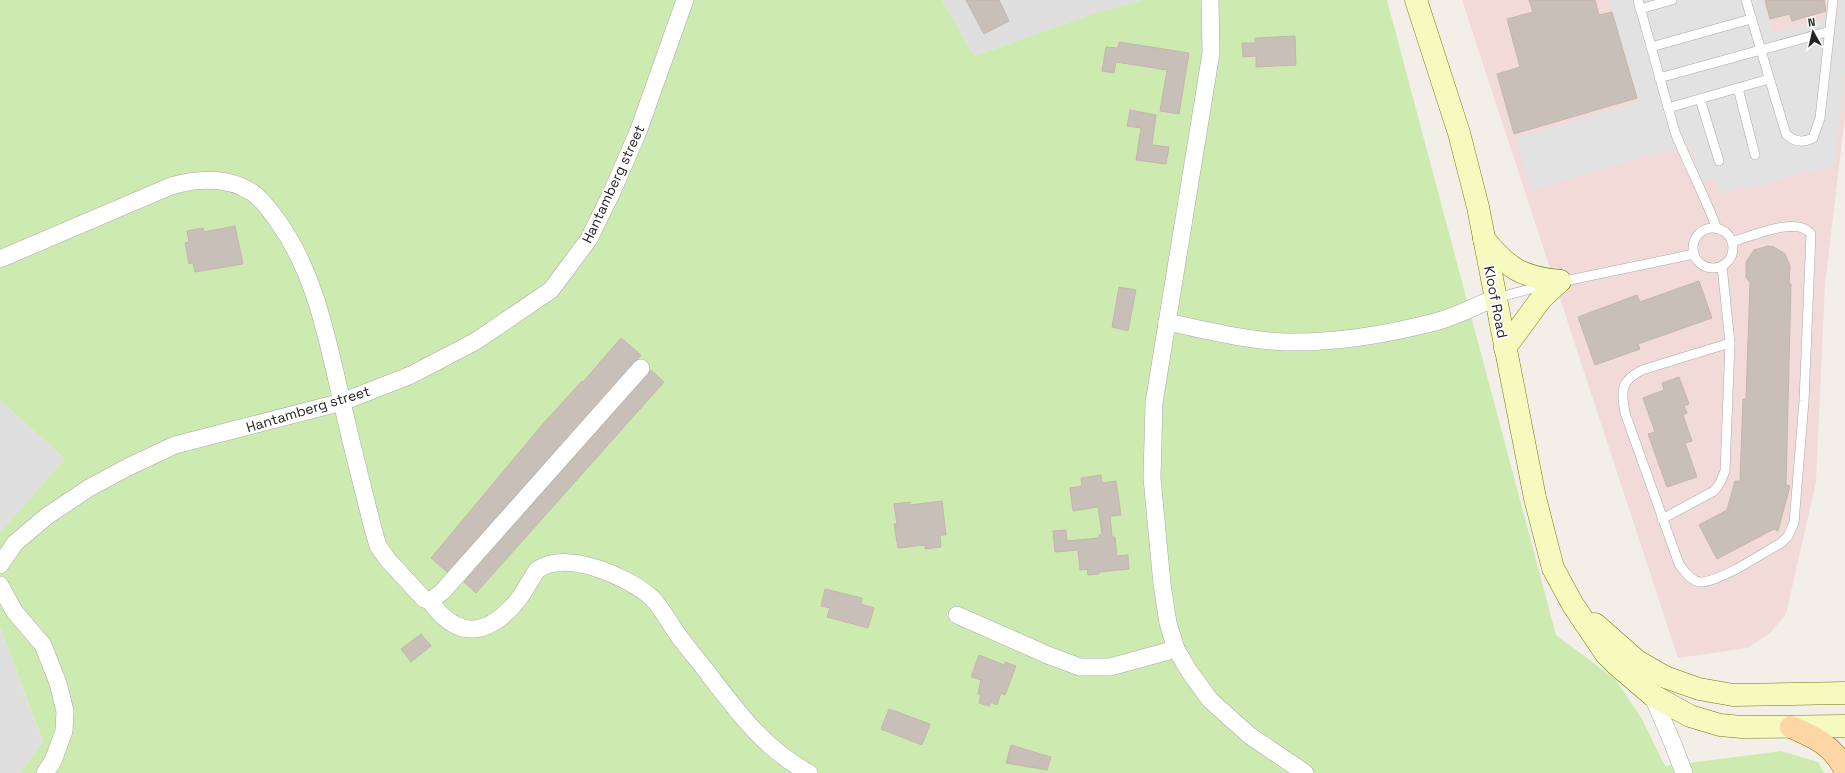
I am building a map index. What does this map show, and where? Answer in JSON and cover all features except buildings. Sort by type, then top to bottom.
[{"type":"main road","points":[[1791,727],[1820,740],[1832,751],[1845,770]]},
{"type":"street","name":"Hantamberg street","points":[[0,565],[15,543],[47,516],[89,488],[128,466],[175,445],[342,402],[411,375],[476,342],[551,290],[590,239],[611,194],[638,132],[685,0]]},
{"type":"street","points":[[1210,0],[1211,53],[1154,403],[1152,478],[1168,623],[1176,649],[1188,671],[1210,700],[1249,735],[1305,773]]},
{"type":"street","name":"Kloof Road","points":[[1418,2],[1459,133],[1478,207],[1535,498],[1553,568],[1573,605]]},
{"type":"street","points":[[0,259],[171,186],[193,180],[215,180],[233,184],[253,193],[267,206],[284,230],[309,277],[327,339],[378,546],[388,560],[424,599],[430,601],[439,613],[451,624],[461,629],[472,629],[490,624],[512,608],[537,570],[542,566],[560,562],[577,564],[616,575],[641,589],[653,599],[692,654],[758,734],[777,753],[809,773]]},
{"type":"street","points":[[1484,239],[1498,257],[1513,269],[1535,279],[1560,282]]},
{"type":"street","points":[[1505,348],[1541,299],[1560,282]]},
{"type":"street","points":[[1167,322],[1233,335],[1287,342],[1327,340],[1373,334],[1437,322],[1495,298]]},
{"type":"street","points":[[430,601],[442,592],[641,368]]},
{"type":"street","points":[[0,585],[14,611],[42,646],[58,683],[65,711],[64,731],[60,745],[53,761],[45,773]]},
{"type":"street","points":[[1573,605],[1637,661],[1665,677],[1699,689],[1732,695],[1845,693]]},
{"type":"street","points":[[1573,605],[1606,654],[1652,696],[1677,710],[1706,722],[1742,727],[1845,726]]},
{"type":"street","points":[[957,615],[1050,656],[1080,667],[1110,667],[1176,649]]},
{"type":"street","points":[[1652,696],[1674,744],[1684,773]]},
{"type":"lane","points":[[1672,0],[1639,4],[1659,78],[1683,153],[1710,208],[1717,229]]},
{"type":"lane","points":[[1746,0],[1786,134],[1792,139],[1800,141],[1807,141],[1813,138],[1820,118],[1833,0]]},
{"type":"lane","points":[[1651,47],[1751,19]]},
{"type":"lane","points":[[1659,78],[1830,31]]},
{"type":"lane","points":[[1668,108],[1769,79]]},
{"type":"lane","points":[[1738,88],[1755,155]]},
{"type":"lane","points":[[1700,99],[1719,161]]},
{"type":"lane","points":[[1730,343],[1642,370],[1631,376],[1623,384],[1622,397],[1625,413],[1679,564],[1689,576],[1702,582],[1724,575],[1782,543],[1788,536],[1794,523],[1804,402],[1811,234],[1804,228],[1786,226],[1732,242]]},
{"type":"lane","points":[[1717,229],[1724,232],[1732,242],[1731,256],[1722,266],[1708,268],[1702,265],[1694,254],[1694,241],[1698,235],[1704,231],[1717,229]]},
{"type":"lane","points":[[1495,298],[1560,282],[1694,254]]},
{"type":"lane","points":[[1662,518],[1703,499],[1714,492],[1720,484],[1725,471],[1730,343],[1722,266]]},
{"type":"shaded area","points":[[942,0],[1142,0],[1090,15],[974,56]]},
{"type":"shaded area","points":[[1462,0],[1845,0],[1845,117],[1825,284],[1816,482],[1786,614],[1770,633],[1747,648],[1678,658]]},
{"type":"shaded area","points":[[1609,0],[1763,0],[1773,33],[1827,17],[1829,0],[1845,0],[1845,72],[1834,166],[1721,194],[1716,178],[1701,182],[1689,144],[1531,190],[1516,138],[1639,102]]},
{"type":"shaded area","points":[[0,400],[65,459],[0,532]]},
{"type":"shaded area","points":[[0,626],[43,743],[20,773],[0,773]]},
{"type":"green space","points":[[0,0],[942,0],[974,56],[1090,15],[1142,0],[1387,0],[1556,635],[1615,679],[1642,719],[1665,766],[1781,751],[1818,762],[1824,773],[20,773],[43,742],[0,626],[0,532],[65,459],[0,400]]}]
